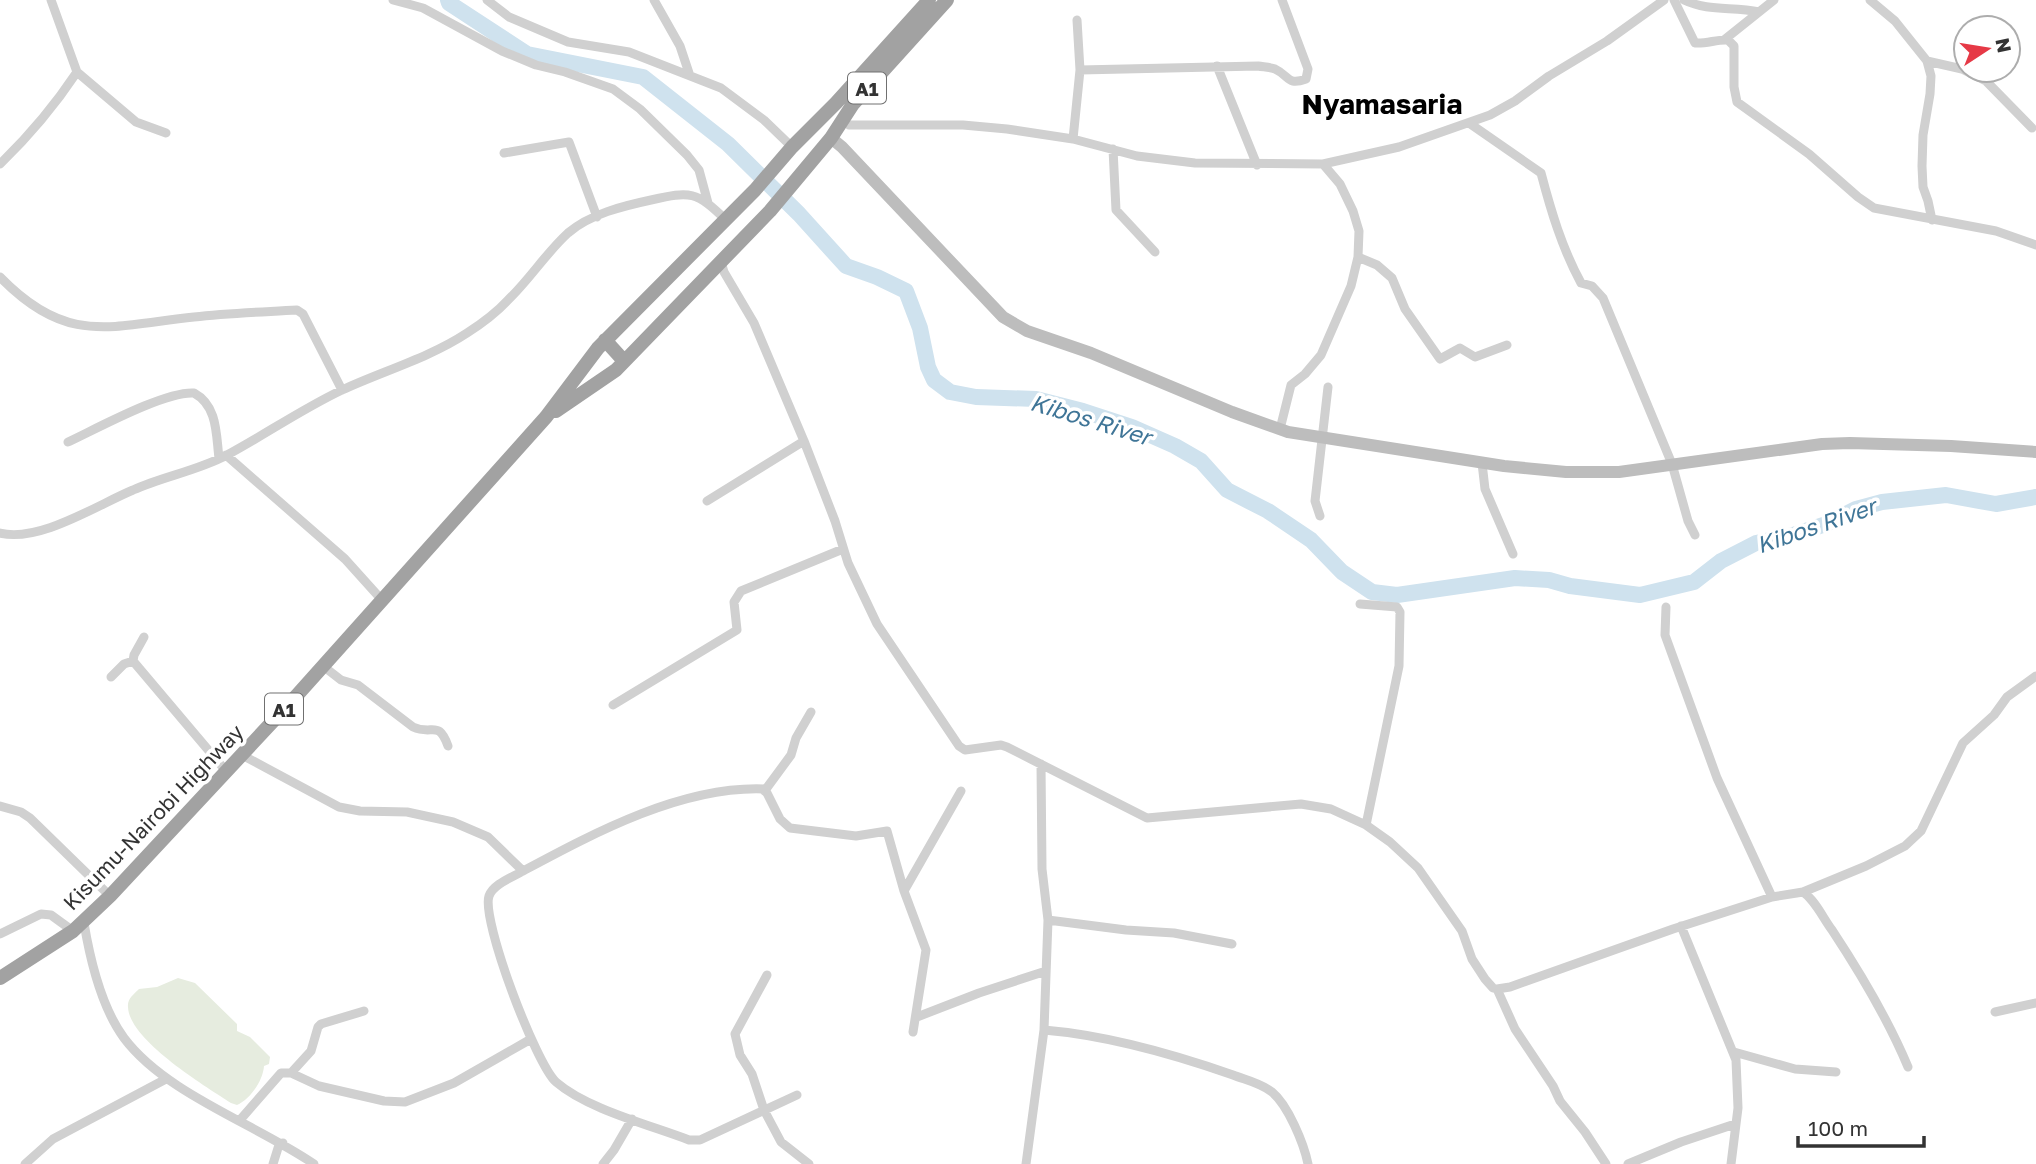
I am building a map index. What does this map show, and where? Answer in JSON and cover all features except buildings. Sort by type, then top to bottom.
[{"type":"highway","name":"A1","points":[[546,417],[605,340],[755,190],[929,0]]},
{"type":"highway","name":"A1","points":[[546,417],[616,370],[771,211],[831,138],[853,104],[947,0]]},
{"type":"highway","points":[[605,340],[625,361]]},
{"type":"highway","name":"Kisumu-Nairobi Highway","points":[[0,978],[78,927],[110,896],[242,755],[546,417]]},
{"type":"main road","points":[[831,138],[1003,317],[1015,325],[1280,429],[1324,439],[1482,463],[1585,472],[1619,472],[1822,444],[1951,446],[2036,452]]},
{"type":"street","points":[[51,0],[77,72],[136,122],[166,133]]},
{"type":"street","points":[[393,0],[421,4],[502,51],[536,65],[612,89],[640,109],[687,155],[699,170],[708,203]]},
{"type":"street","points":[[488,0],[509,17],[568,42],[629,52],[689,73],[734,96],[792,147]]},
{"type":"street","points":[[654,0],[680,46],[689,73]]},
{"type":"street","points":[[1080,70],[1258,66],[1274,69],[1290,81],[1306,79],[1308,69],[1282,0]]},
{"type":"street","points":[[849,125],[963,125],[1073,139],[1137,156],[1184,162],[1323,164],[1399,147],[1490,115],[1607,41],[1664,0]]},
{"type":"street","points":[[1674,0],[1695,43],[1709,44],[1724,40],[1774,0]]},
{"type":"street","points":[[1684,0],[1707,9],[1759,12]]},
{"type":"street","points":[[1870,0],[1895,21],[1927,61],[1931,76],[1922,166],[1923,187],[1931,220]]},
{"type":"street","points":[[1073,139],[1080,70],[1077,20]]},
{"type":"street","points":[[1724,40],[1734,46],[1734,87],[1740,106],[1809,154],[1874,208],[1996,231],[2036,245]]},
{"type":"street","points":[[1927,61],[1962,69],[1986,81],[2032,128]]},
{"type":"street","points":[[1217,66],[1257,165]]},
{"type":"street","points":[[0,164],[25,140],[77,72]]},
{"type":"street","points":[[1469,123],[1541,173],[1553,217],[1576,273],[1581,283],[1592,286],[1603,298],[1672,464],[1688,521],[1695,535]]},
{"type":"street","points":[[504,153],[569,142],[597,216]]},
{"type":"street","points":[[1113,149],[1116,210],[1155,252]]},
{"type":"street","points":[[1280,429],[1291,385],[1305,374],[1321,355],[1351,286],[1358,257],[1359,232],[1353,211],[1340,184],[1323,164]]},
{"type":"street","points":[[0,533],[19,536],[34,533],[100,507],[142,486],[185,473],[223,457],[342,390],[428,354],[467,333],[508,300],[569,232],[597,216],[624,205],[686,194],[698,196],[726,220]]},
{"type":"street","points":[[1358,257],[1377,265],[1392,278],[1405,309],[1440,359],[1460,348],[1475,357],[1507,345]]},
{"type":"street","points":[[721,262],[724,272],[754,323],[804,441],[848,563],[877,624],[910,669],[959,746],[965,750],[1001,745],[1147,818],[1301,804],[1331,809],[1366,825],[1390,842],[1418,868],[1462,931],[1472,959],[1485,979],[1497,989],[1515,1029],[1560,1101],[1586,1132],[1606,1164]]},
{"type":"street","points":[[0,278],[37,310],[63,322],[86,327],[141,325],[195,317],[300,311],[342,390]]},
{"type":"street","points":[[1320,516],[1315,501],[1328,387]]},
{"type":"street","points":[[68,442],[138,409],[182,394],[194,393],[205,400],[211,409],[223,457],[345,559],[382,599]]},
{"type":"street","points":[[707,501],[804,441]]},
{"type":"street","points":[[1482,463],[1485,489],[1513,554]]},
{"type":"street","points":[[613,705],[737,630],[734,602],[741,591],[843,549]]},
{"type":"street","points":[[1360,604],[1397,607],[1401,612],[1399,666],[1366,825]]},
{"type":"street","points":[[1665,607],[1665,635],[1717,778],[1772,897]]},
{"type":"street","points":[[144,637],[133,661],[226,771]]},
{"type":"street","points":[[111,677],[124,664],[133,661]]},
{"type":"street","points":[[323,666],[341,680],[358,685],[412,727],[439,730],[443,733],[447,746]]},
{"type":"street","points":[[1497,989],[1510,987],[1681,926],[1772,897],[1802,892],[1866,866],[1905,846],[1921,831],[1964,743],[1994,715],[2007,697],[2036,676]]},
{"type":"street","points":[[797,1095],[695,1141],[601,1108],[555,1080],[531,1039],[508,983],[488,899],[498,886],[523,871],[581,840],[648,811],[695,797],[754,788],[766,789],[791,754],[796,738],[811,712]]},
{"type":"street","points":[[242,755],[340,807],[360,811],[407,812],[453,822],[488,837],[523,871]]},
{"type":"street","points":[[1026,1164],[1044,1030],[1048,920],[1042,869],[1041,764]]},
{"type":"street","points":[[762,789],[767,793],[780,819],[790,828],[856,836],[887,831],[904,891],[926,950],[914,1032]]},
{"type":"street","points":[[904,891],[961,791]]},
{"type":"street","points":[[0,806],[22,812],[30,818],[110,896]]},
{"type":"street","points":[[1802,892],[1806,893],[1835,936],[1890,1024],[1908,1067]]},
{"type":"street","points":[[0,934],[41,914],[51,915],[78,927],[103,996],[123,1038],[166,1079],[283,1143],[314,1164]]},
{"type":"street","points":[[1048,920],[1174,933],[1232,944]]},
{"type":"street","points":[[1681,926],[1734,1052],[1738,1108],[1731,1164]]},
{"type":"street","points":[[917,1017],[1046,971]]},
{"type":"street","points":[[767,975],[736,1034],[740,1055],[752,1074],[764,1111],[780,1142],[808,1164]]},
{"type":"street","points":[[1995,1012],[2036,1003]]},
{"type":"street","points":[[291,1073],[311,1051],[321,1024],[364,1011]]},
{"type":"street","points":[[1044,1030],[1106,1040],[1201,1063],[1261,1085],[1274,1093],[1286,1109],[1308,1164]]},
{"type":"street","points":[[240,1120],[281,1073],[291,1073],[319,1086],[384,1101],[405,1102],[454,1083],[531,1039]]},
{"type":"street","points":[[1734,1052],[1795,1069],[1836,1072]]},
{"type":"street","points":[[25,1164],[53,1139],[166,1079]]},
{"type":"street","points":[[603,1164],[632,1119]]},
{"type":"street","points":[[1628,1164],[1735,1124]]},
{"type":"street","points":[[272,1164],[278,1148],[283,1143]]},
{"type":"shaded area","points":[[178,978],[195,983],[237,1024],[237,1031],[250,1037],[270,1057],[255,1089],[237,1105],[170,1061],[141,1034],[132,1020],[129,1002],[139,989],[157,987]]},
{"type":"waterway","name":"Kibos River","points":[[448,0],[527,54],[643,77],[728,144],[799,214],[846,266],[906,291],[920,328],[928,367],[934,380],[950,392],[976,397],[1036,399],[1132,427],[1175,446],[1201,461],[1227,490],[1268,511],[1311,540],[1342,572],[1372,592],[1397,595],[1515,578],[1549,580],[1570,586],[1640,595],[1694,582],[1721,561],[1756,543],[1793,535],[1826,524],[1856,509],[1882,502],[1946,495],[1996,504],[2036,497]]},
{"type":"district","name":"Nyamasaria","points":[[1382,103]]}]
